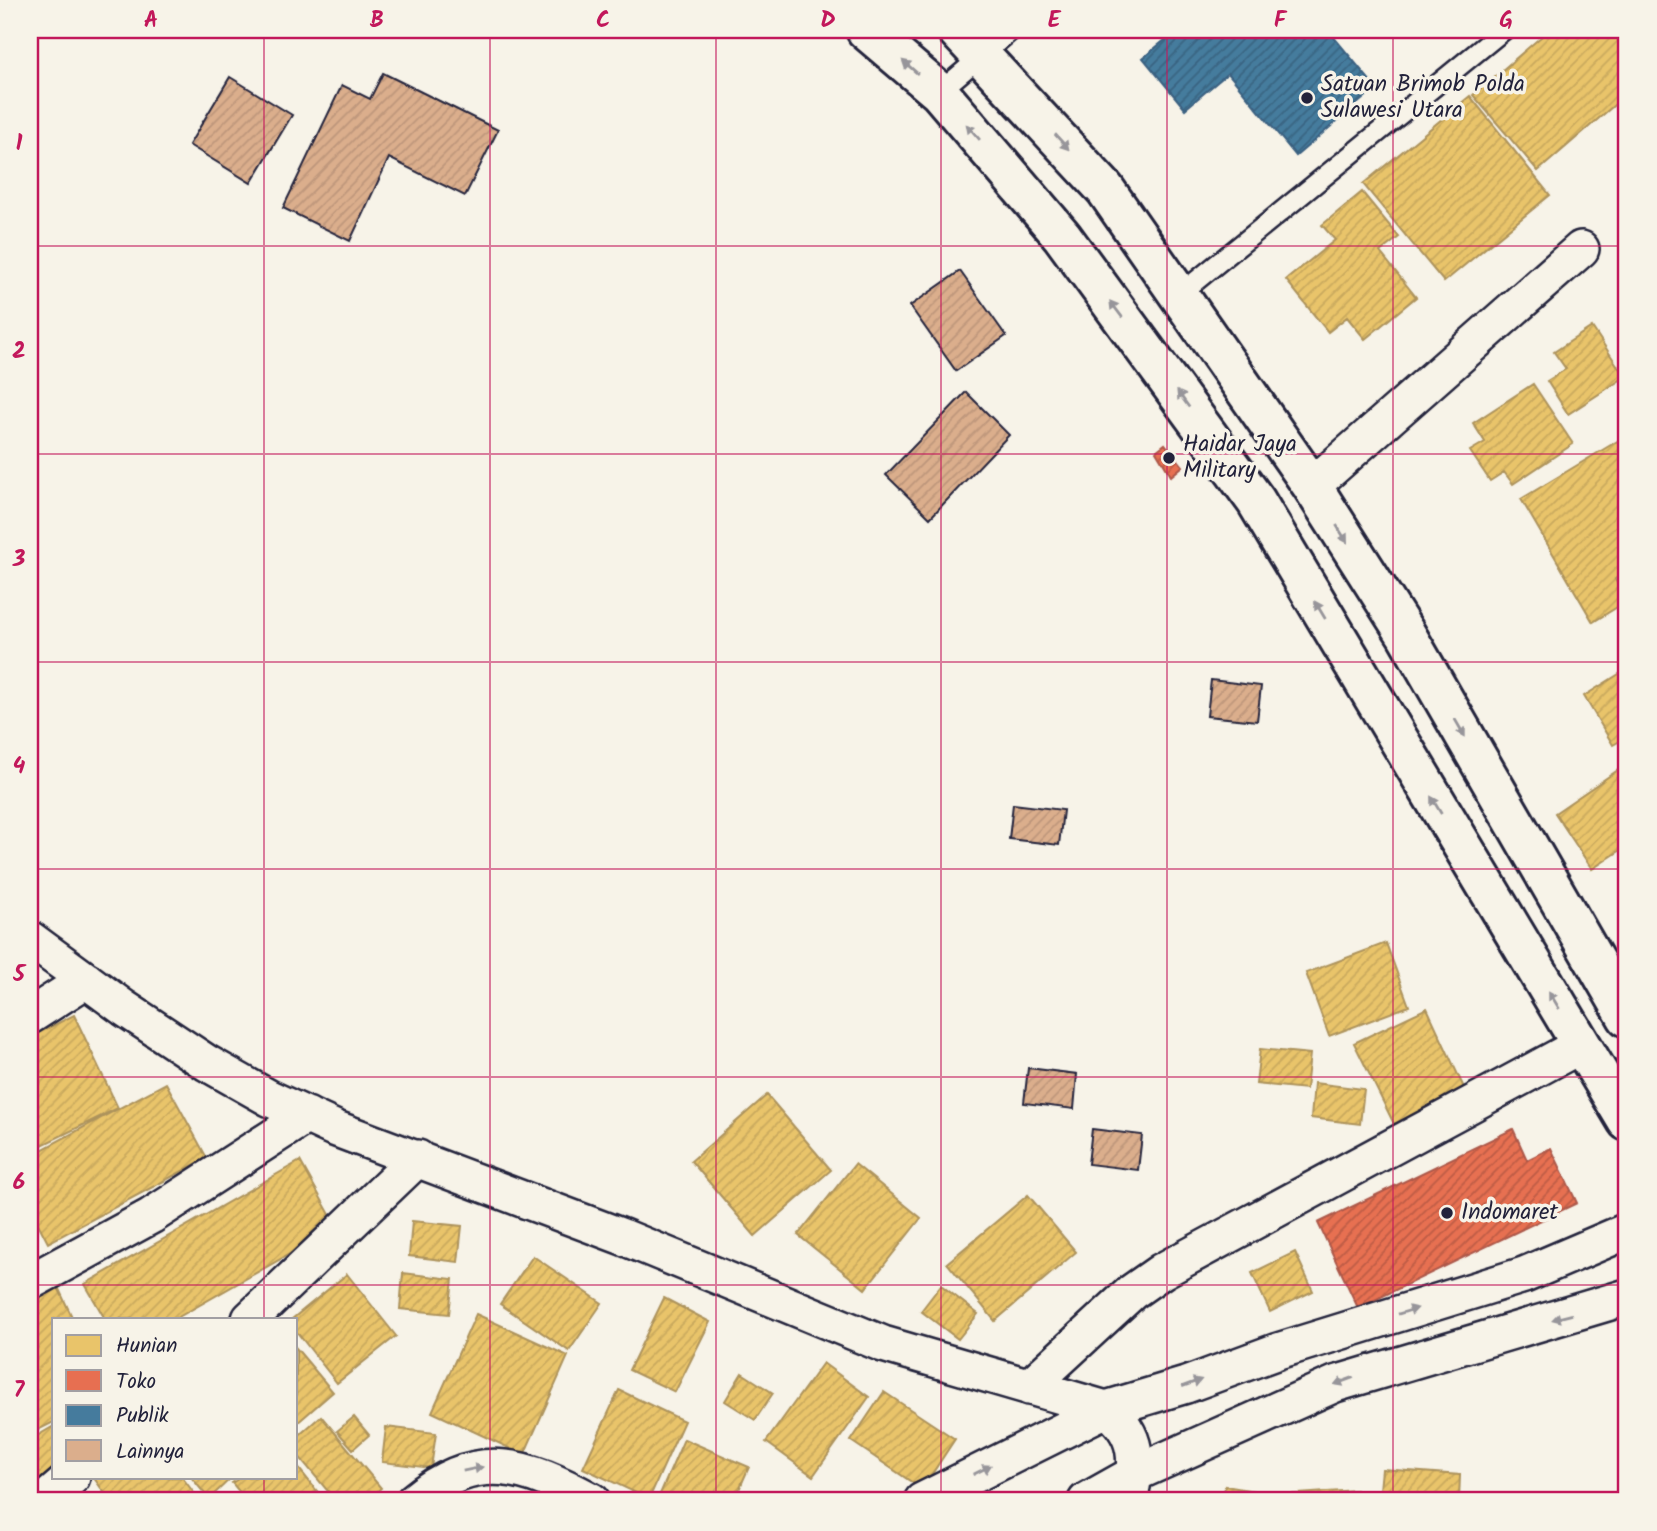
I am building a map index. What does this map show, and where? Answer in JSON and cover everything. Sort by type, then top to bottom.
[{"type":"highway","points":[[866,30],[939,93],[1062,236],[1256,501],[1627,1121]]},
{"type":"highway","points":[[970,42],[1105,189],[1312,486],[1406,635],[1627,1017]]},
{"type":"street","points":[[1312,486],[1581,249]]},
{"type":"street","points":[[30,939],[207,1063],[269,1098],[307,1115],[623,1237],[870,1339],[1106,1409],[1130,1436],[1137,1457],[1132,1487]]},
{"type":"street","points":[[30,1016],[86,980]]},
{"type":"street","points":[[1029,1387],[1132,1292],[1162,1271],[1581,1045]]},
{"type":"street","points":[[30,1282],[151,1216],[307,1115]]},
{"type":"street","points":[[251,1318],[418,1158]]},
{"type":"street","points":[[922,1501],[1106,1409],[1186,1385],[1278,1350],[1524,1275],[1627,1231]]},
{"type":"street","points":[[1086,1501],[1132,1487],[1335,1384],[1627,1297]]},
{"type":"street","points":[[414,1501],[433,1485],[466,1470],[510,1467],[546,1476],[592,1501]]},
{"type":"street","points":[[44,1501],[71,1478]]},
{"type":"lane","points":[[939,93],[970,42],[1012,30]]},
{"type":"lane","points":[[1180,295],[1504,30]]},
{"type":"building: Hunian","points":[[1549,30],[1614,30],[1627,45],[1627,94],[1538,171],[1473,95]]},
{"type":"building: Hunian","points":[[1470,96],[1550,195],[1444,282],[1363,184]]},
{"type":"building: Hunian","points":[[1362,192],[1399,237],[1380,252],[1416,297],[1365,339],[1347,317],[1328,332],[1286,280],[1335,240],[1322,225]]},
{"type":"building: Hunian","points":[[1592,327],[1625,377],[1568,414],[1547,381],[1566,369],[1554,352]]},
{"type":"building: Hunian","points":[[1533,384],[1573,444],[1513,484],[1504,472],[1490,481],[1470,451],[1485,442],[1473,423]]},
{"type":"building: Hunian","points":[[1624,437],[1627,442],[1627,572],[1615,579],[1627,601],[1593,622],[1521,499]]},
{"type":"building: Hunian","points":[[1627,669],[1627,737],[1613,745],[1584,696]]},
{"type":"building: Hunian","points":[[1627,764],[1627,846],[1592,869],[1555,813]]},
{"type":"building: Hunian","points":[[1386,943],[1409,1006],[1329,1036],[1306,973]]},
{"type":"building: Hunian","points":[[1427,1008],[1465,1090],[1394,1124],[1354,1043]]},
{"type":"building: Hunian","points":[[74,1015],[118,1108],[30,1151],[30,1037]]},
{"type":"building: Hunian","points":[[1260,1049],[1310,1054],[1306,1089],[1256,1084]]},
{"type":"building: Hunian","points":[[166,1083],[207,1158],[48,1243],[30,1208],[30,1156]]},
{"type":"building: Hunian","points":[[1314,1083],[1364,1089],[1360,1124],[1311,1118]]},
{"type":"building: Hunian","points":[[767,1095],[831,1170],[755,1236],[691,1161]]},
{"type":"building: Hunian","points":[[300,1161],[337,1227],[177,1318],[104,1318],[85,1284]]},
{"type":"building: Hunian","points":[[855,1164],[921,1218],[865,1289],[798,1235]]},
{"type":"building: Hunian","points":[[1028,1195],[1076,1252],[995,1321],[947,1263]]},
{"type":"building: Hunian","points":[[412,1221],[462,1226],[458,1262],[409,1256]]},
{"type":"building: Hunian","points":[[1295,1252],[1313,1291],[1270,1312],[1252,1273]]},
{"type":"building: Hunian","points":[[533,1256],[602,1303],[569,1351],[500,1304]]},
{"type":"building: Hunian","points":[[403,1273],[453,1279],[449,1314],[400,1309]]},
{"type":"building: Hunian","points":[[347,1274],[396,1336],[337,1383],[298,1334],[298,1318],[293,1318]]},
{"type":"building: Hunian","points":[[57,1285],[73,1318],[52,1318],[52,1423],[30,1434],[30,1298]]},
{"type":"building: Hunian","points":[[941,1285],[978,1314],[958,1339],[921,1311]]},
{"type":"building: Hunian","points":[[664,1298],[710,1322],[675,1392],[629,1370]]},
{"type":"building: Hunian","points":[[476,1314],[568,1356],[524,1455],[432,1412]]},
{"type":"building: Hunian","points":[[298,1350],[333,1392],[298,1422]]},
{"type":"building: Hunian","points":[[823,1363],[869,1397],[813,1476],[766,1442]]},
{"type":"building: Hunian","points":[[742,1373],[773,1393],[755,1420],[725,1401]]},
{"type":"building: Hunian","points":[[619,1390],[684,1421],[649,1499],[583,1468]]},
{"type":"building: Hunian","points":[[884,1392],[955,1439],[922,1489],[851,1441]]},
{"type":"building: Hunian","points":[[321,1416],[381,1488],[367,1501],[336,1501],[298,1455],[298,1436]]},
{"type":"building: Hunian","points":[[354,1417],[369,1435],[353,1449],[337,1431]]},
{"type":"building: Hunian","points":[[52,1427],[53,1478],[35,1491],[30,1481],[30,1440]]},
{"type":"building: Hunian","points":[[386,1427],[436,1433],[431,1468],[382,1462]]},
{"type":"building: Hunian","points":[[684,1439],[749,1467],[734,1501],[657,1501]]},
{"type":"building: Hunian","points":[[298,1467],[325,1501],[247,1501],[232,1483],[240,1478],[298,1478]]},
{"type":"building: Hunian","points":[[1382,1469],[1460,1475],[1459,1501],[1379,1501]]},
{"type":"building: Hunian","points":[[94,1478],[183,1478],[200,1501],[110,1501]]},
{"type":"building: Hunian","points":[[192,1478],[231,1478],[209,1499]]},
{"type":"building: Hunian","points":[[1225,1486],[1255,1491],[1254,1501],[1223,1501]]},
{"type":"building: Hunian","points":[[1356,1490],[1357,1501],[1270,1501],[1269,1496]]},
{"type":"building: Hunian","points":[[1473,1494],[1533,1497],[1533,1501],[1472,1501]]},
{"type":"building: Toko","name":"Haidar Jaya Military","points":[[1165,444],[1183,466],[1171,476],[1156,451]]},
{"type":"building: Toko","name":"Indomaret","points":[[1513,1129],[1527,1160],[1551,1148],[1577,1203],[1358,1308],[1318,1223]]},
{"type":"building: Publik","name":"Satuan Brimob Polda Sulawesi Utara","points":[[1177,30],[1328,30],[1376,88],[1296,156],[1228,73],[1185,109],[1143,58]]},
{"type":"building: Lainnya","points":[[383,73],[498,130],[465,196],[389,158],[350,241],[283,208],[342,85],[370,99]]},
{"type":"building: Lainnya","points":[[230,77],[292,115],[251,183],[189,145]]},
{"type":"building: Lainnya","points":[[960,271],[1006,336],[956,371],[910,306]]},
{"type":"building: Lainnya","points":[[966,392],[1009,435],[930,518],[886,475]]},
{"type":"building: Lainnya","points":[[1211,680],[1261,686],[1257,721],[1207,716]]},
{"type":"building: Lainnya","points":[[1013,804],[1063,810],[1059,845],[1009,839]]},
{"type":"building: Lainnya","points":[[1028,1068],[1077,1074],[1074,1109],[1024,1103]]},
{"type":"building: Lainnya","points":[[1092,1129],[1142,1135],[1138,1170],[1088,1164]]},
{"type":"place","name":"Satuan Brimob Polda Sulawesi Utara","points":[[1307,98]]},
{"type":"place","name":"Haidar Jaya Military","points":[[1169,458]]},
{"type":"place","name":"Indomaret","points":[[1447,1213]]}]
